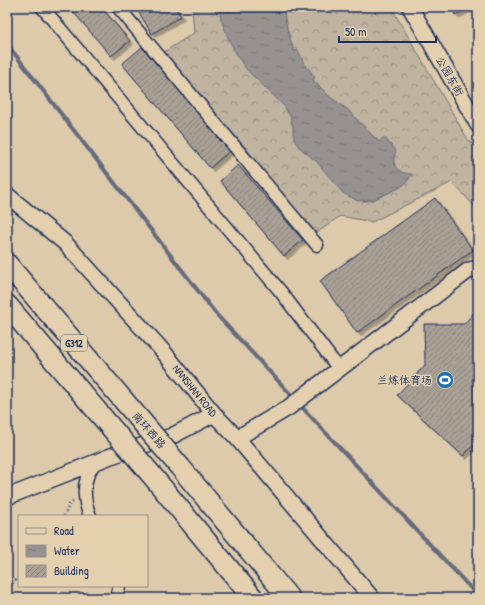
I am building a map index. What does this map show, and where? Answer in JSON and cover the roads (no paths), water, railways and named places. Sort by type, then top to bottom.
[{"type":"highway","name":"南环西路","points":[[7,264],[180,467],[289,598]]},
{"type":"highway","name":"G312","points":[[7,305],[150,472],[253,598]]},
{"type":"street","points":[[42,7],[281,292],[338,369]]},
{"type":"street","points":[[118,7],[317,245]]},
{"type":"street","name":"公园东街","points":[[410,7],[478,125]]},
{"type":"street","name":"NANSHAN ROAD","points":[[7,195],[65,243],[162,350],[214,414],[237,438],[372,598]]},
{"type":"street","points":[[237,438],[288,408],[469,270],[478,268]]},
{"type":"street","points":[[7,497],[95,462],[172,436],[214,414]]},
{"type":"street","points":[[90,515],[87,509],[85,493],[87,477],[95,462]]},
{"type":"street","points":[[116,598],[119,587]]},
{"type":"water","points":[[219,7],[283,7],[287,28],[294,51],[298,50],[304,63],[315,77],[313,80],[330,97],[347,109],[379,142],[384,137],[396,151],[394,160],[396,168],[407,174],[412,174],[407,182],[399,188],[373,200],[358,201],[343,193],[317,162],[299,147],[295,141],[290,116],[284,106],[247,70],[238,57],[228,38],[221,19]]},
{"type":"waterway","points":[[7,44],[216,314],[295,399]]},
{"type":"waterway","points":[[299,404],[478,596]]},
{"type":"place","name":"兰炼体育场","points":[[445,380]]}]
